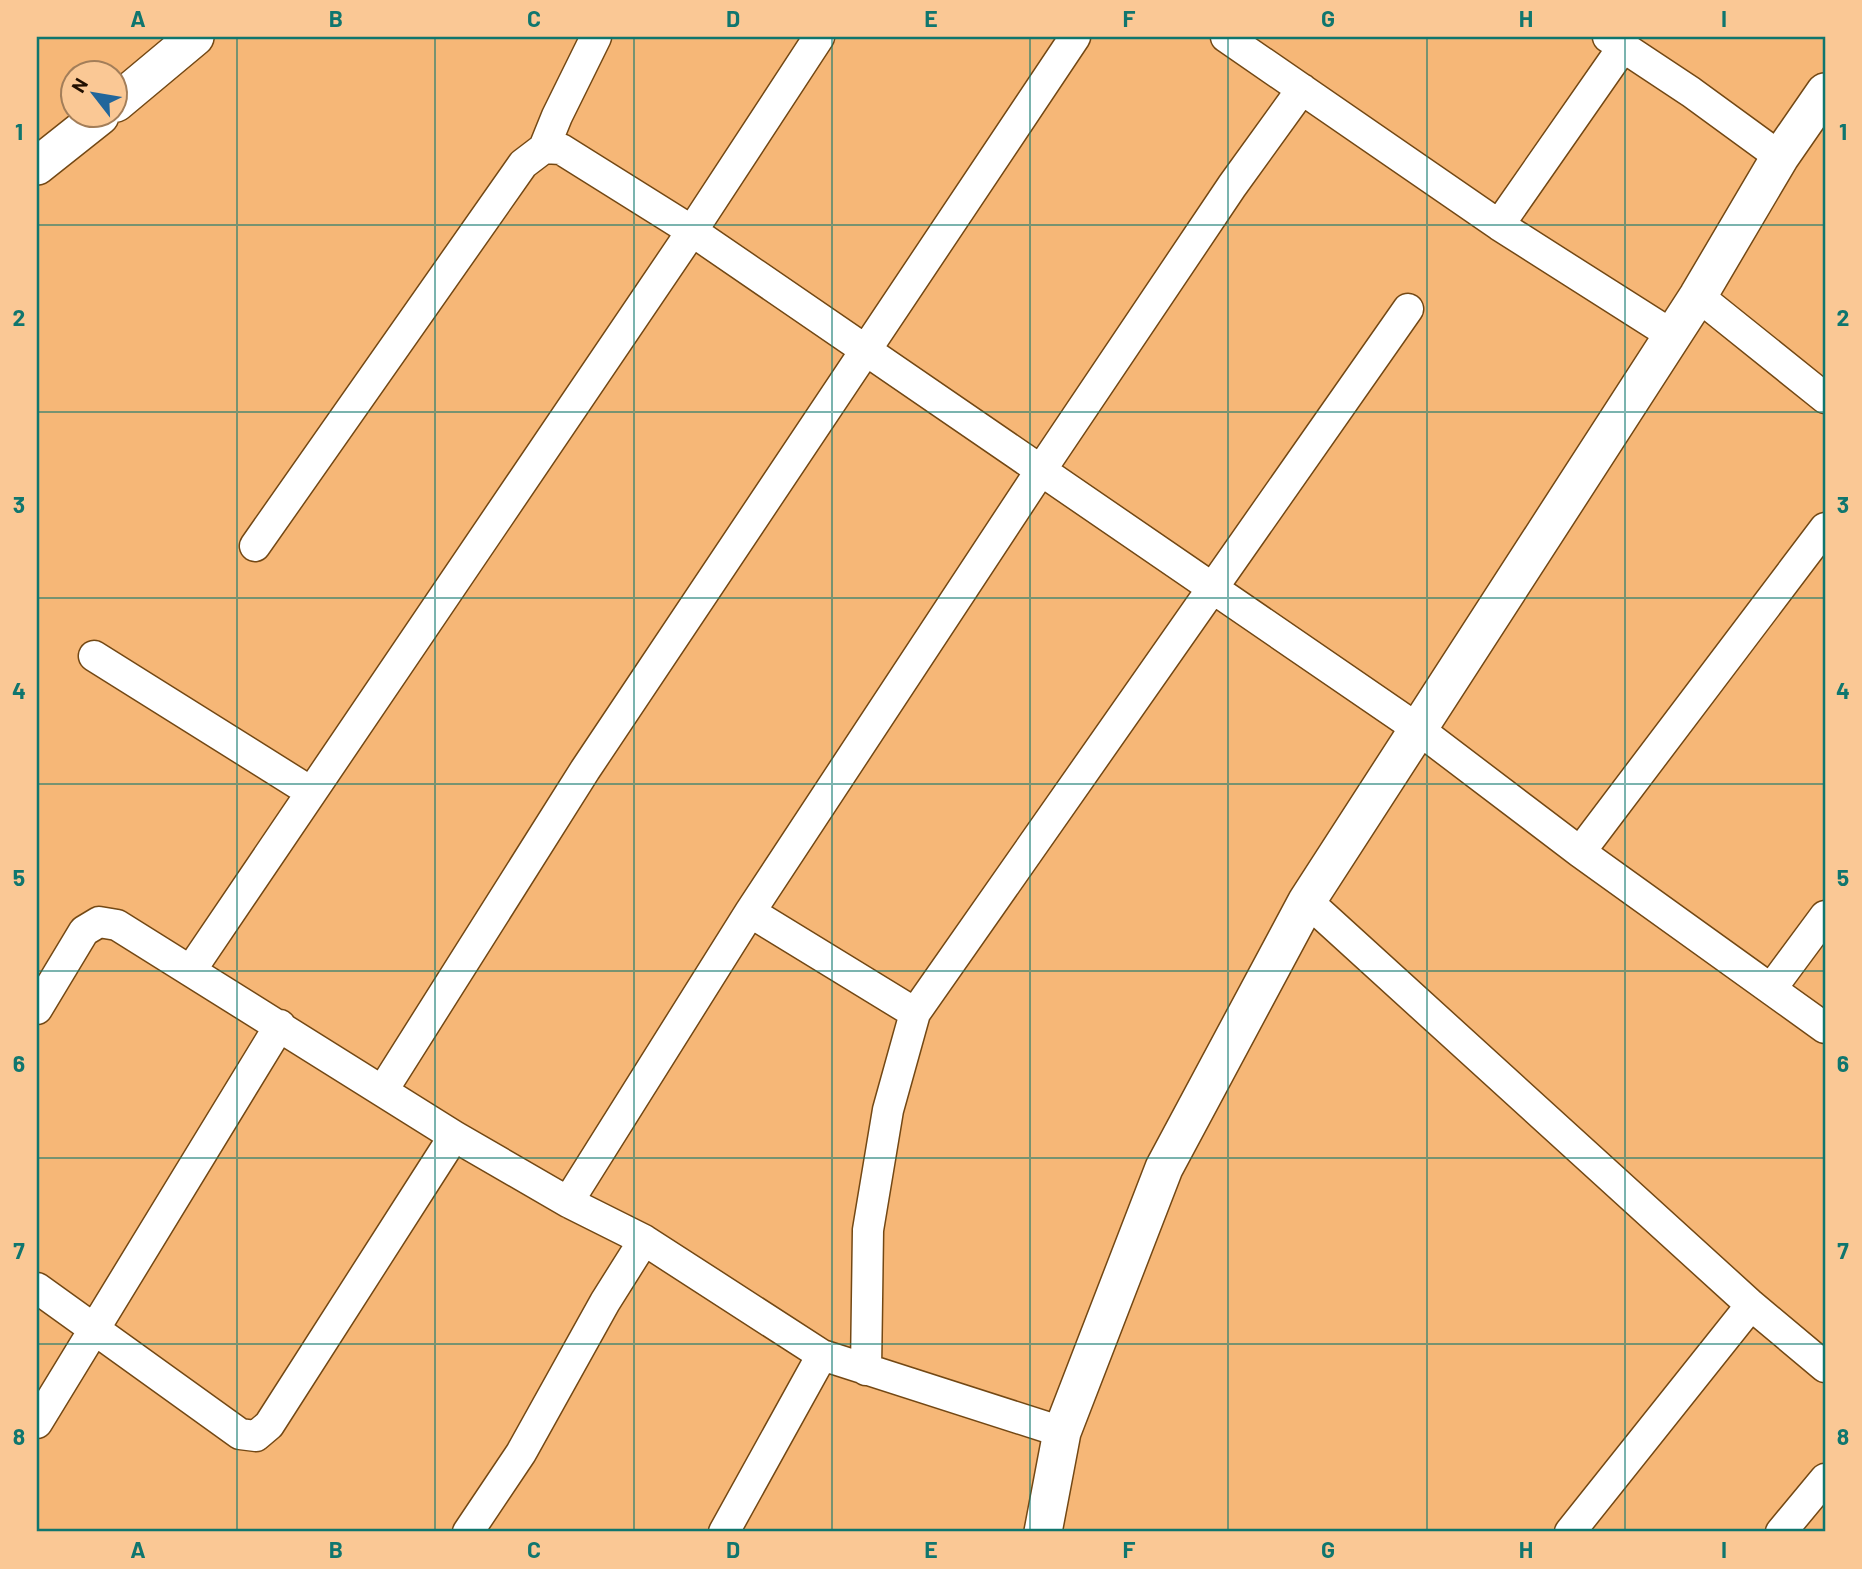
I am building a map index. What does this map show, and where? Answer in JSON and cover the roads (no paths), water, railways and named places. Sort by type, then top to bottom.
[{"type":"street","points":[[130,91],[195,37]]},
{"type":"street","points":[[255,546],[523,164],[544,148],[596,37]]},
{"type":"street","points":[[191,970],[692,231],[819,37]]},
{"type":"street","points":[[383,1090],[585,770],[1075,37]]},
{"type":"street","points":[[1226,37],[1499,225],[1672,335]]},
{"type":"street","points":[[1499,225],[1615,42],[1691,92],[1780,157]]},
{"type":"street","points":[[568,1202],[750,912],[1041,470],[1224,198],[1302,89]]},
{"type":"street","points":[[1043,1532],[1062,1432],[1164,1168],[1307,901],[1698,296],[1780,157],[1825,92]]},
{"type":"street","points":[[37,166],[82,130]]},
{"type":"street","points":[[544,148],[561,149],[692,231],[1041,470],[1418,729],[1580,852],[1825,1028]]},
{"type":"street","points":[[1698,296],[1825,398]]},
{"type":"street","points":[[866,1370],[868,1230],[888,1110],[915,1013],[1214,590],[1408,309]]},
{"type":"street","points":[[1580,852],[1825,528]]},
{"type":"street","points":[[94,656],[312,792]]},
{"type":"street","points":[[1307,901],[1751,1305],[1825,1367]]},
{"type":"street","points":[[750,912],[915,1013]]},
{"type":"street","points":[[1771,989],[1825,916]]},
{"type":"street","points":[[37,1009],[84,931],[99,922],[117,925],[454,1136],[568,1202],[644,1240],[822,1355],[1062,1432]]},
{"type":"street","points":[[37,1423],[279,1025]]},
{"type":"street","points":[[37,1288],[240,1434],[256,1436],[269,1425],[454,1136]]},
{"type":"street","points":[[468,1532],[521,1453],[605,1302],[644,1240]]},
{"type":"street","points":[[1570,1532],[1751,1305]]},
{"type":"street","points":[[724,1532],[822,1355]]},
{"type":"street","points":[[1781,1532],[1825,1479]]}]
